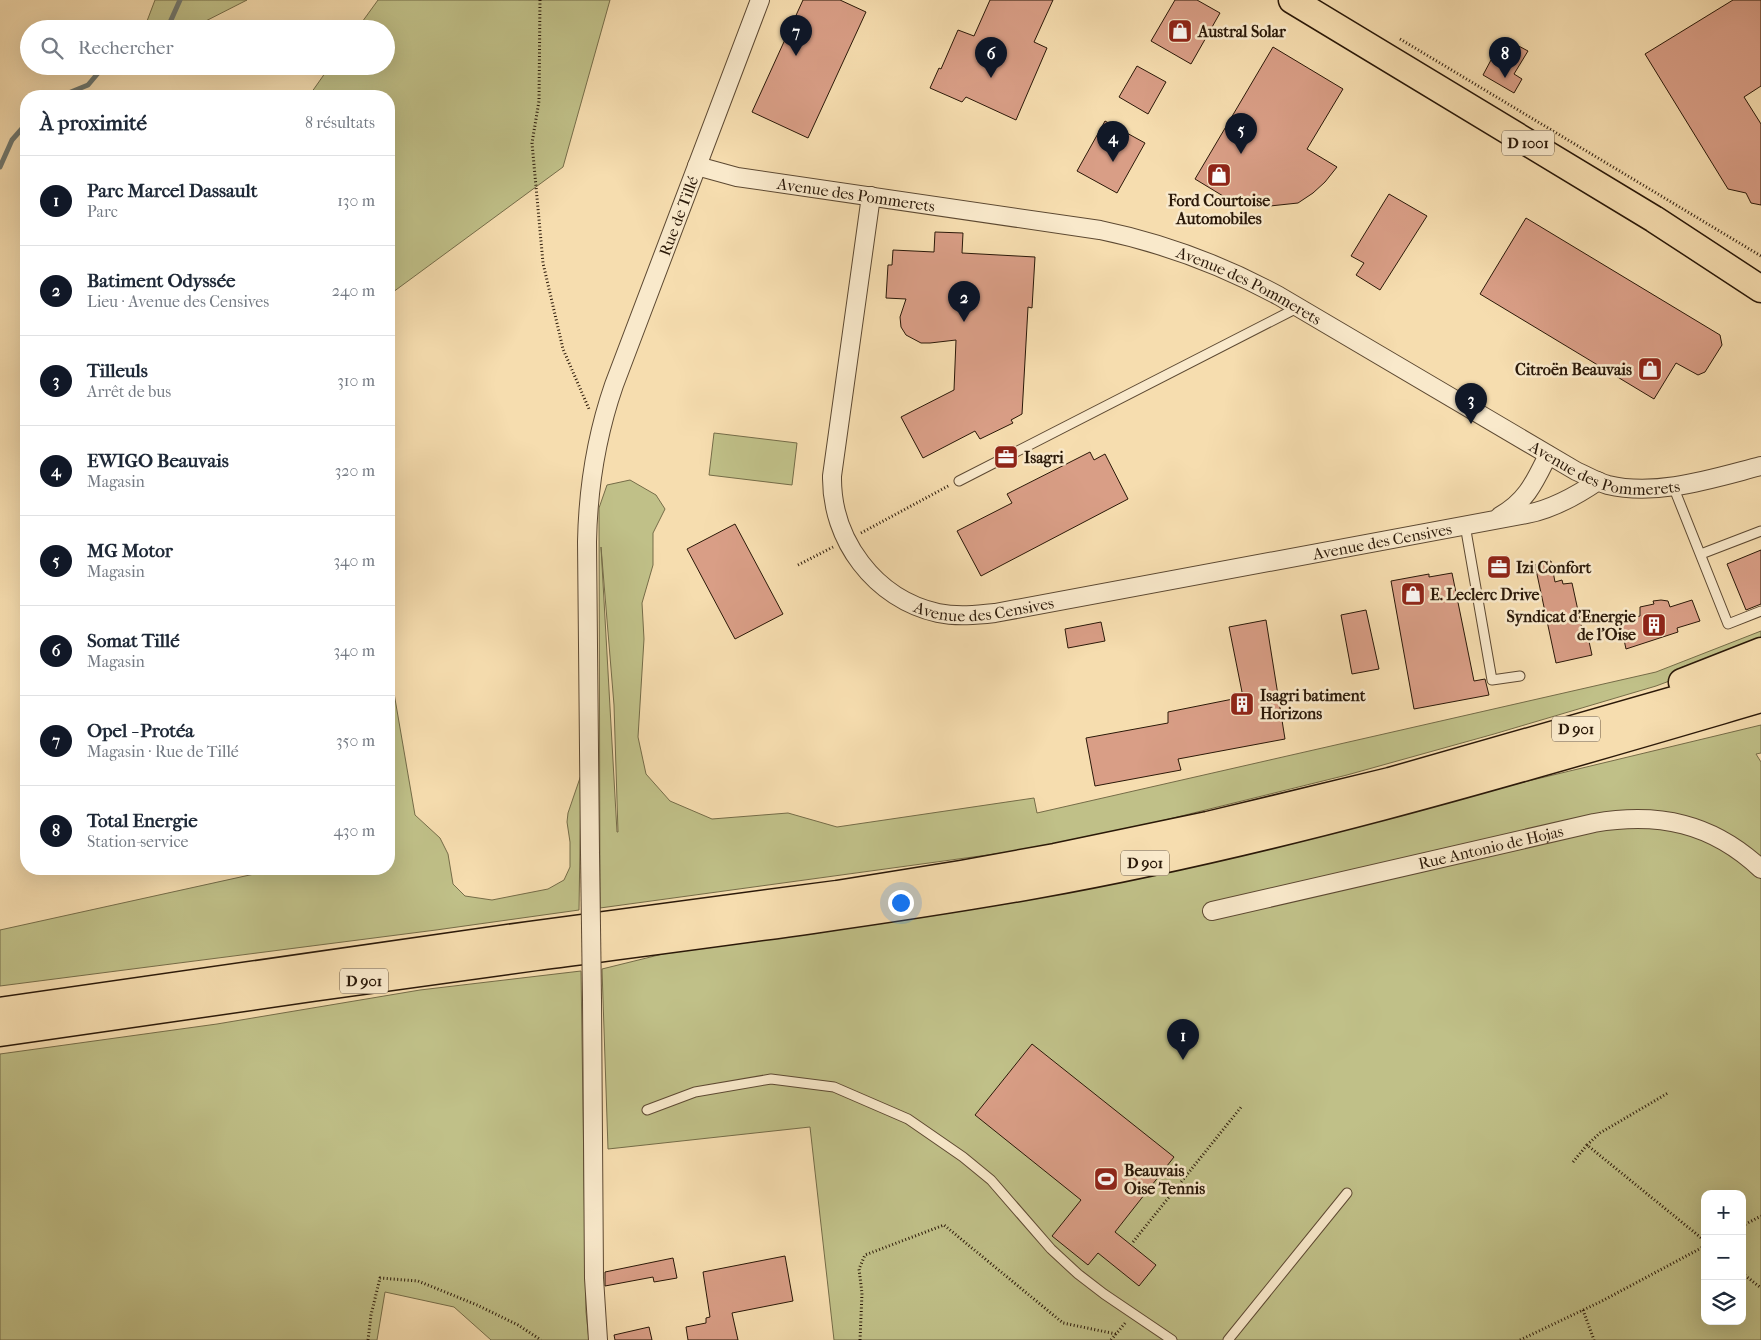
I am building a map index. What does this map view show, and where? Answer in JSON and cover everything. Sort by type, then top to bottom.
[{"type":"main road","name":"D 1001","points":[[1292,0],[1654,219],[1761,289]]},
{"type":"main road","name":"D 1001","points":[[1311,0],[1761,272]]},
{"type":"main road","points":[[1390,781],[1473,747],[1673,685],[1761,651]]},
{"type":"main road","name":"D 901","points":[[0,1011],[510,938],[821,896],[934,878],[1146,839],[1390,781],[1761,675]]},
{"type":"main road","name":"D 901","points":[[0,1033],[824,918],[1039,884],[1164,859],[1432,794],[1761,699]]},
{"type":"main road","points":[[1584,751],[1761,718]]},
{"type":"street","name":"Rue de Tillé","points":[[598,1340],[594,1278],[587,542],[591,473],[599,432],[614,385],[760,0]]},
{"type":"street","name":"Avenue des Pommerets","points":[[697,166],[737,177],[1100,230],[1134,237],[1205,260],[1259,285],[1299,307],[1548,455],[1598,481],[1622,487],[1650,489],[1673,486],[1761,466]]},
{"type":"street","name":"Avenue des Censives","points":[[871,196],[832,476],[835,513],[846,540],[869,574],[902,600],[926,610],[939,613],[974,615],[996,613],[1527,514],[1548,509],[1571,498],[1598,481]]},
{"type":"street","name":"Avenue des Censives","points":[[1493,520],[1512,509],[1526,496],[1548,455]]},
{"type":"street","name":"Rue Antonio de Hojas","points":[[1212,910],[1594,823],[1637,818],[1665,820],[1707,832],[1738,850],[1761,869]]},
{"type":"lane","points":[[959,481],[1299,307]]},
{"type":"lane","points":[[1673,486],[1728,624],[1761,611]]},
{"type":"lane","points":[[1465,525],[1492,680],[1520,676]]},
{"type":"lane","points":[[1701,554],[1761,530]]},
{"type":"lane","points":[[647,1110],[695,1092],[771,1079],[834,1087],[908,1119],[964,1157],[990,1180],[1064,1261],[1092,1285],[1172,1340]]},
{"type":"lane","points":[[1228,1340],[1348,1193]]},
{"type":"path","points":[[540,0],[539,101],[532,143],[543,263],[563,349],[599,432]]},
{"type":"path","points":[[1392,34],[1761,256]]},
{"type":"path","points":[[798,565],[959,481]]},
{"type":"path","points":[[1574,1162],[1587,1145],[1600,1133],[1668,1093]]},
{"type":"path","points":[[1133,1242],[1242,1106]]},
{"type":"path","points":[[1587,1145],[1701,1238]]},
{"type":"path","points":[[1746,1224],[1761,1216]]},
{"type":"path","points":[[860,1340],[862,1293],[860,1270],[865,1255],[944,1225],[1063,1323],[1116,1334]]},
{"type":"path","points":[[1520,1340],[1583,1310],[1701,1248]]},
{"type":"path","points":[[1746,1276],[1761,1288]]},
{"type":"path","points":[[368,1340],[371,1316],[380,1278],[418,1281],[477,1305],[518,1325],[541,1340]]},
{"type":"path","points":[[1583,1310],[1594,1340]]},
{"type":"path","points":[[1111,1340],[1133,1314]]},
{"type":"green space","points":[[155,0],[247,0],[208,20],[147,20]]},
{"type":"green space","points":[[378,0],[610,0],[563,167],[395,291],[395,90],[313,90],[324,75],[395,75],[395,20],[364,20]]},
{"type":"green space","points":[[714,433],[797,443],[792,485],[709,475]]},
{"type":"green space","points":[[630,480],[656,495],[665,509],[653,533],[653,565],[642,603],[644,639],[638,737],[646,774],[670,801],[712,819],[788,813],[837,827],[1034,798],[1037,813],[1656,672],[1761,631],[1761,647],[1656,686],[1494,734],[1347,775],[1068,844],[600,908],[599,508],[607,485]],"holes":[[[601,547],[614,705],[618,832]]]},
{"type":"green space","points":[[395,699],[415,815],[440,838],[448,854],[453,884],[465,896],[492,900],[548,889],[564,880],[570,867],[568,813],[581,775],[579,910],[0,986],[0,930],[250,875],[395,875]]},
{"type":"green space","points":[[1761,725],[1761,753],[1756,754],[1761,762],[1761,1340],[834,1340],[810,1127],[608,1149],[602,969],[683,949],[1100,884]]},
{"type":"green space","points":[[581,971],[586,1312],[589,1340],[491,1340],[454,1307],[385,1292],[377,1340],[0,1340],[0,1054],[217,1024],[420,990]]},
{"type":"building","points":[[803,0],[840,0],[866,12],[808,138],[752,112]]},
{"type":"building","points":[[990,0],[1053,0],[1034,42],[1047,48],[1016,120],[966,97],[962,102],[930,88],[939,68],[941,69],[958,30],[974,36]]},
{"type":"building","points":[[1175,0],[1197,0],[1220,13],[1191,64],[1151,41]]},
{"type":"building","points":[[1733,0],[1761,0],[1761,86],[1744,97],[1761,124],[1761,205],[1751,203],[1746,193],[1728,189],[1645,54]]},
{"type":"building","points":[[1513,43],[1528,51],[1514,74],[1522,79],[1514,93],[1483,75],[1491,60],[1500,66]]},
{"type":"building","points":[[1273,47],[1343,89],[1307,149],[1337,167],[1325,182],[1298,203],[1270,206],[1233,202],[1195,179]]},
{"type":"building","points":[[1137,66],[1166,82],[1148,114],[1119,97]]},
{"type":"building","points":[[1105,121],[1145,143],[1117,193],[1077,171]]},
{"type":"building","points":[[1389,194],[1427,216],[1380,290],[1356,275],[1364,263],[1351,256]]},
{"type":"building","points":[[1526,218],[1720,335],[1722,345],[1705,372],[1698,375],[1676,363],[1654,399],[1480,294]]},
{"type":"building","points":[[935,232],[963,233],[962,253],[1035,257],[1032,308],[1028,307],[1022,414],[1011,420],[1013,423],[980,439],[975,431],[923,458],[901,417],[954,390],[956,340],[921,343],[906,335],[901,327],[900,317],[906,299],[886,298],[888,265],[892,265],[893,250],[934,252]]},
{"type":"building","points":[[1090,452],[1094,460],[1105,454],[1128,499],[981,576],[957,531],[1012,503],[1007,494]]},
{"type":"building","points":[[735,524],[783,614],[735,639],[687,549]]},
{"type":"building","points":[[1761,550],[1761,604],[1746,610],[1727,564]]},
{"type":"building","points":[[1551,561],[1555,582],[1562,580],[1563,584],[1572,583],[1582,629],[1586,628],[1592,655],[1556,663],[1535,565]]},
{"type":"building","points":[[1452,573],[1474,681],[1485,679],[1489,695],[1414,709],[1391,581],[1429,574],[1429,577]]},
{"type":"building","name":"Syndicat d'Energie de l'Oise","points":[[1692,600],[1700,621],[1677,628],[1678,632],[1626,649],[1620,621],[1640,616],[1640,607],[1654,604],[1653,601],[1668,601],[1670,607]]},
{"type":"building","points":[[1366,610],[1379,669],[1352,674],[1341,615]]},
{"type":"building","name":"Isagri batiment Horizons","points":[[1266,620],[1285,739],[1178,759],[1181,770],[1095,786],[1086,738],[1168,723],[1168,712],[1243,697],[1229,627]]},
{"type":"building","points":[[1101,622],[1105,641],[1068,648],[1065,629]]},
{"type":"building","name":"Beauvais Oise Tennis","points":[[1032,1044],[1174,1157],[1115,1232],[1156,1265],[1139,1286],[1098,1253],[1088,1265],[1052,1236],[1081,1200],[975,1115]]},
{"type":"building","points":[[785,1256],[793,1301],[732,1313],[738,1340],[688,1340],[686,1327],[706,1323],[706,1318],[710,1317],[703,1272]]},
{"type":"building","points":[[673,1258],[677,1278],[654,1282],[653,1277],[605,1286],[605,1272]]},
{"type":"building","points":[[649,1327],[652,1340],[615,1340],[614,1335]]},
{"type":"waterway","points":[[171,20],[180,0]]},
{"type":"waterway","points":[[76,90],[88,85],[96,75]]},
{"type":"waterway","points":[[0,167],[12,140],[20,131]]},
{"type":"place","name":"Austral Solar","points":[[1180,31]]},
{"type":"place","name":"Opel - Protéa","points":[[796,56]]},
{"type":"place","name":"Somat Tillé","points":[[991,78]]},
{"type":"place","name":"Total Energie","points":[[1505,78]]},
{"type":"place","name":"MG Motor","points":[[1241,154]]},
{"type":"place","name":"EWIGO Beauvais","points":[[1113,162]]},
{"type":"place","name":"Ford Courtoise Automobiles","points":[[1219,175]]},
{"type":"place","name":"Batiment Odyssée","points":[[964,322]]},
{"type":"place","name":"Citroën Beauvais","points":[[1650,369]]},
{"type":"place","name":"Tilleuls","points":[[1471,424]]},
{"type":"place","name":"Isagri","points":[[1006,457]]},
{"type":"place","name":"Izi Confort","points":[[1499,567]]},
{"type":"place","name":"E. Leclerc Drive","points":[[1413,594]]},
{"type":"place","name":"Syndicat d'Energie de l'Oise","points":[[1654,625]]},
{"type":"place","name":"Isagri batiment Horizons","points":[[1242,704]]},
{"type":"place","name":"Parc Marcel Dassault","points":[[1183,1060]]},
{"type":"place","name":"Beauvais Oise Tennis","points":[[1106,1179]]}]
